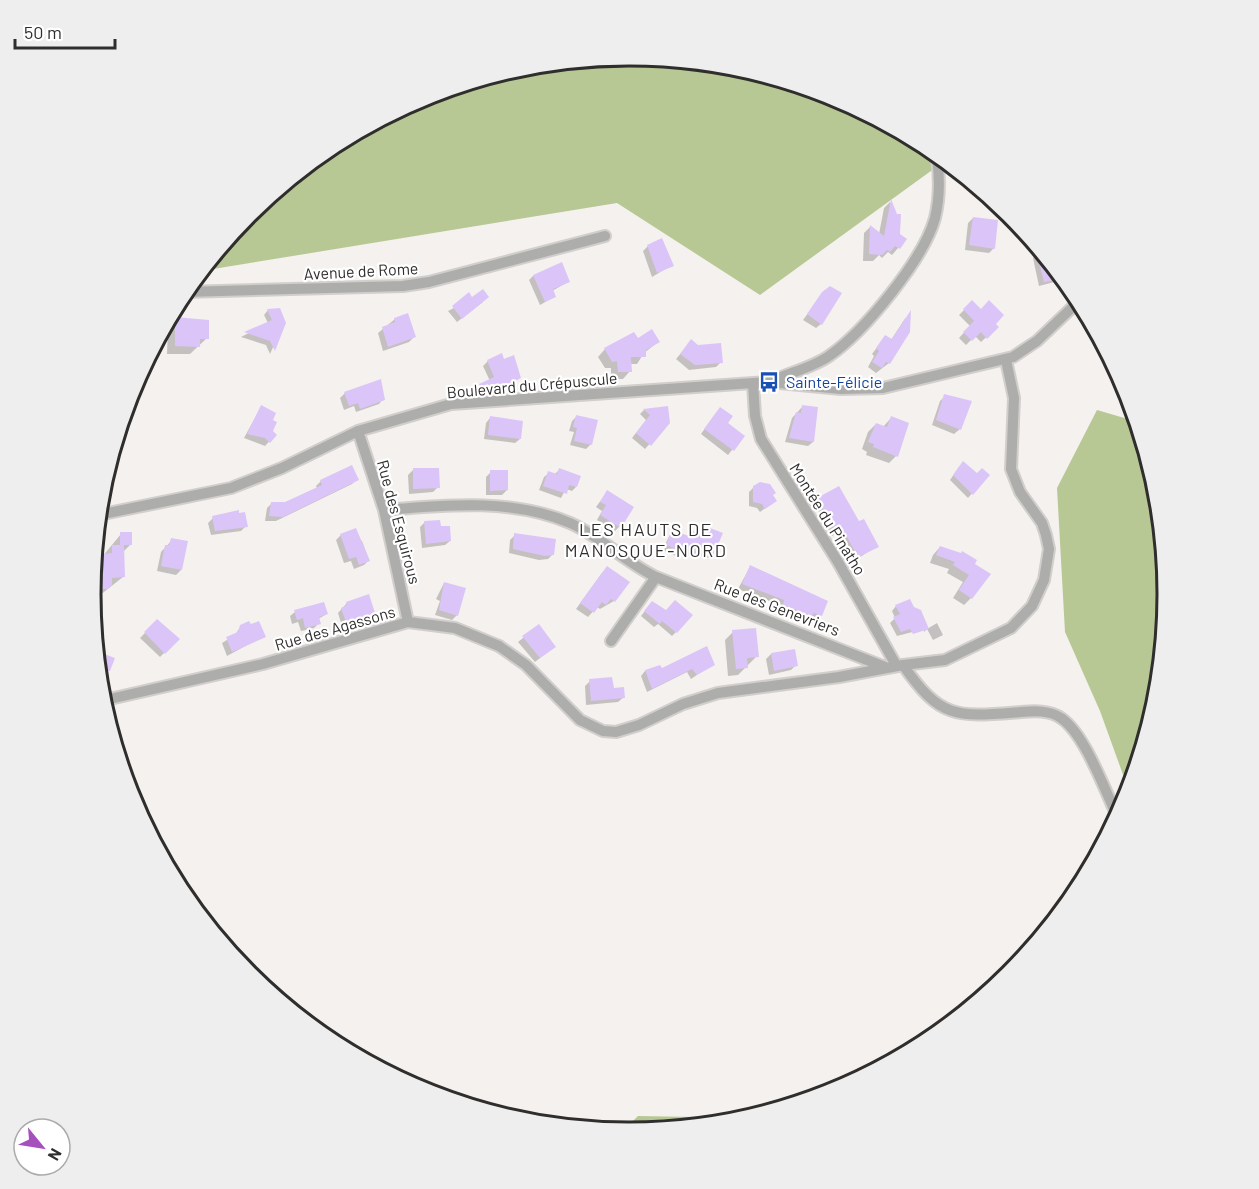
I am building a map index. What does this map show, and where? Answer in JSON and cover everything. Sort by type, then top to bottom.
[{"type":"street","points":[[769,382],[828,358],[863,324],[892,291],[923,247],[934,220],[939,194],[937,165]]},
{"type":"street","name":"Avenue de Rome","points":[[197,292],[404,286],[429,282],[605,236]]},
{"type":"street","points":[[769,382],[841,389],[883,388],[1006,360],[1037,341],[1073,307]]},
{"type":"street","name":"Rue des Agassons","points":[[111,699],[263,664],[408,622],[456,628],[499,646],[525,665],[580,720],[610,731],[627,730],[683,704],[718,693],[945,660],[1011,628],[1032,606],[1044,580],[1049,549],[1046,535],[1042,523],[1020,492],[1011,469],[1014,398],[1006,360]]},
{"type":"street","name":"Boulevard du Crépuscule","points":[[108,513],[231,488],[282,468],[358,431],[464,402],[769,382]]},
{"type":"street","name":"Montée du Pinatho","points":[[753,383],[755,416],[761,439],[838,562],[895,666],[942,708],[968,714],[1045,712],[1061,718],[1082,745],[1113,808]]},
{"type":"street","name":"Rue des Esquirous","points":[[358,431],[384,510],[408,622]]},
{"type":"street","name":"Rue des Genevriers","points":[[384,510],[472,504],[550,517],[584,531],[623,559],[656,577],[895,666]]},
{"type":"street","points":[[610,640],[656,577]]},
{"type":"green space","points":[[595,67],[664,67],[733,76],[766,84],[832,106],[894,137],[938,166],[760,295],[617,203],[213,269],[232,246],[281,197],[336,155],[365,137],[427,106],[460,94],[526,76],[561,71]]},
{"type":"green space","points":[[1097,410],[1128,419],[1148,491],[1157,560],[1158,594],[1157,629],[1148,698],[1125,779],[1100,711],[1065,632],[1057,488]]},
{"type":"green space","points":[[638,1116],[704,1117],[664,1122],[631,1123]]},
{"type":"building","points":[[891,199],[897,214],[901,214],[900,234],[907,239],[900,249],[895,246],[890,252],[887,250],[882,255],[869,254],[870,225],[884,236]]},
{"type":"building","points":[[973,217],[998,220],[995,249],[969,245]]},
{"type":"building","points":[[662,238],[674,266],[657,273],[647,245]]},
{"type":"building","points":[[1039,260],[1054,280],[1044,282]]},
{"type":"building","points":[[562,262],[570,282],[553,289],[556,297],[545,302],[533,275]]},
{"type":"building","points":[[830,286],[842,293],[822,325],[807,314],[822,292]]},
{"type":"building","points":[[483,289],[489,297],[462,319],[452,306],[469,292],[472,297]]},
{"type":"building","points":[[972,300],[981,309],[989,300],[1004,315],[996,324],[999,327],[987,339],[981,332],[972,341],[963,332],[974,321],[963,309]]},
{"type":"building","points":[[280,308],[286,323],[275,351],[270,341],[244,332],[272,320],[267,309]]},
{"type":"building","points":[[911,310],[910,332],[890,364],[886,362],[882,368],[872,362],[879,351],[876,348],[885,335],[892,339]]},
{"type":"building","points":[[408,313],[416,337],[388,347],[382,327],[395,322],[394,318]]},
{"type":"building","points":[[180,317],[209,320],[209,339],[200,339],[200,347],[175,346],[175,325]]},
{"type":"building","points":[[652,329],[660,342],[646,350],[646,357],[631,357],[632,372],[618,372],[617,361],[612,362],[604,348],[634,332],[638,338]]},
{"type":"building","points":[[691,339],[698,345],[721,343],[723,363],[695,365],[680,354]]},
{"type":"building","points":[[502,353],[504,359],[514,355],[521,378],[499,388],[501,392],[484,394],[479,384],[494,377],[487,360]]},
{"type":"building","points":[[381,379],[385,400],[360,409],[358,403],[349,406],[344,392]]},
{"type":"building","points":[[944,394],[972,401],[961,430],[936,420]]},
{"type":"building","points":[[261,405],[276,413],[273,420],[277,422],[273,431],[277,435],[270,443],[265,438],[247,434]]},
{"type":"building","points":[[802,405],[818,407],[814,442],[789,438],[796,412],[801,413]]},
{"type":"building","points":[[668,406],[670,423],[651,446],[636,433],[650,415],[643,409]]},
{"type":"building","points":[[720,407],[733,416],[728,423],[745,436],[734,451],[704,429]]},
{"type":"building","points":[[576,415],[598,420],[592,445],[574,441],[577,428],[573,427]]},
{"type":"building","points":[[490,416],[523,421],[521,439],[488,435]]},
{"type":"building","points":[[891,416],[909,423],[898,457],[873,447],[874,444],[868,442],[876,423],[887,427]]},
{"type":"building","points":[[963,461],[977,473],[982,468],[990,475],[973,495],[953,475]]},
{"type":"building","points":[[352,465],[359,480],[283,517],[269,516],[271,502],[285,502],[322,485],[320,480]]},
{"type":"building","points":[[413,468],[439,468],[440,488],[413,489]]},
{"type":"building","points":[[559,468],[581,476],[577,487],[569,485],[567,494],[543,486],[548,471],[557,474]]},
{"type":"building","points":[[490,470],[508,470],[508,490],[490,491]]},
{"type":"building","points":[[760,482],[770,484],[776,493],[773,495],[777,501],[765,509],[762,504],[753,502],[753,486]]},
{"type":"building","points":[[839,486],[859,521],[864,519],[879,547],[858,557],[843,530],[837,533],[817,498]]},
{"type":"building","points":[[607,490],[634,507],[621,528],[600,515],[606,505],[600,502]]},
{"type":"building","points":[[239,510],[239,513],[245,512],[248,527],[215,531],[212,516]]},
{"type":"building","points":[[440,520],[441,526],[450,526],[451,541],[426,544],[424,521]]},
{"type":"building","points":[[356,528],[370,561],[359,565],[356,557],[349,559],[340,534]]},
{"type":"building","points":[[710,528],[723,533],[714,554],[701,549],[700,553],[685,547],[683,552],[666,545],[672,529],[688,536],[691,530],[706,536]]},
{"type":"building","points":[[120,532],[132,532],[132,545],[124,545],[125,577],[112,578],[112,585],[108,589],[101,589],[104,554],[112,553],[112,545],[120,545]]},
{"type":"building","points":[[514,533],[556,539],[554,555],[545,556],[513,549]]},
{"type":"building","points":[[171,538],[188,541],[182,570],[161,566],[165,545],[169,545]]},
{"type":"building","points":[[940,546],[961,553],[962,551],[977,560],[975,564],[991,574],[972,599],[959,590],[969,575],[953,565],[955,562],[936,555]]},
{"type":"building","points":[[750,565],[828,601],[822,616],[814,613],[812,616],[783,605],[784,600],[742,584]]},
{"type":"building","points":[[607,566],[630,582],[615,602],[611,599],[606,605],[602,602],[594,613],[580,603]]},
{"type":"building","points":[[444,582],[466,588],[458,616],[439,610]]},
{"type":"building","points":[[369,594],[375,613],[346,622],[341,608],[347,605],[346,602]]},
{"type":"building","points":[[910,599],[914,607],[921,610],[929,629],[913,634],[910,629],[901,632],[893,617],[900,614],[895,605]]},
{"type":"building","points":[[675,600],[693,615],[677,633],[662,621],[660,624],[644,611],[652,601],[666,610]]},
{"type":"building","points":[[324,602],[328,614],[319,617],[321,624],[305,628],[303,618],[297,620],[294,610]]},
{"type":"building","points":[[157,619],[180,639],[165,654],[144,632]]},
{"type":"building","points":[[249,621],[251,624],[259,621],[266,637],[232,652],[226,637],[238,632],[240,625]]},
{"type":"building","points":[[539,624],[556,647],[540,658],[522,636]]},
{"type":"building","points":[[756,628],[759,657],[747,658],[748,668],[736,669],[732,630]]},
{"type":"building","points":[[707,646],[715,665],[697,675],[692,669],[652,689],[645,670],[660,665],[662,668]]},
{"type":"building","points":[[795,649],[798,666],[774,671],[771,653]]},
{"type":"building","points":[[105,654],[115,658],[110,671],[107,670]]},
{"type":"building","points":[[612,677],[614,688],[624,687],[625,698],[591,701],[589,679]]},
{"type":"place","name":"Sainte-Félicie","points":[[769,382]]},
{"type":"district","name":"LES HAUTS DE MANOSQUE-NORD","points":[[646,540]]}]
